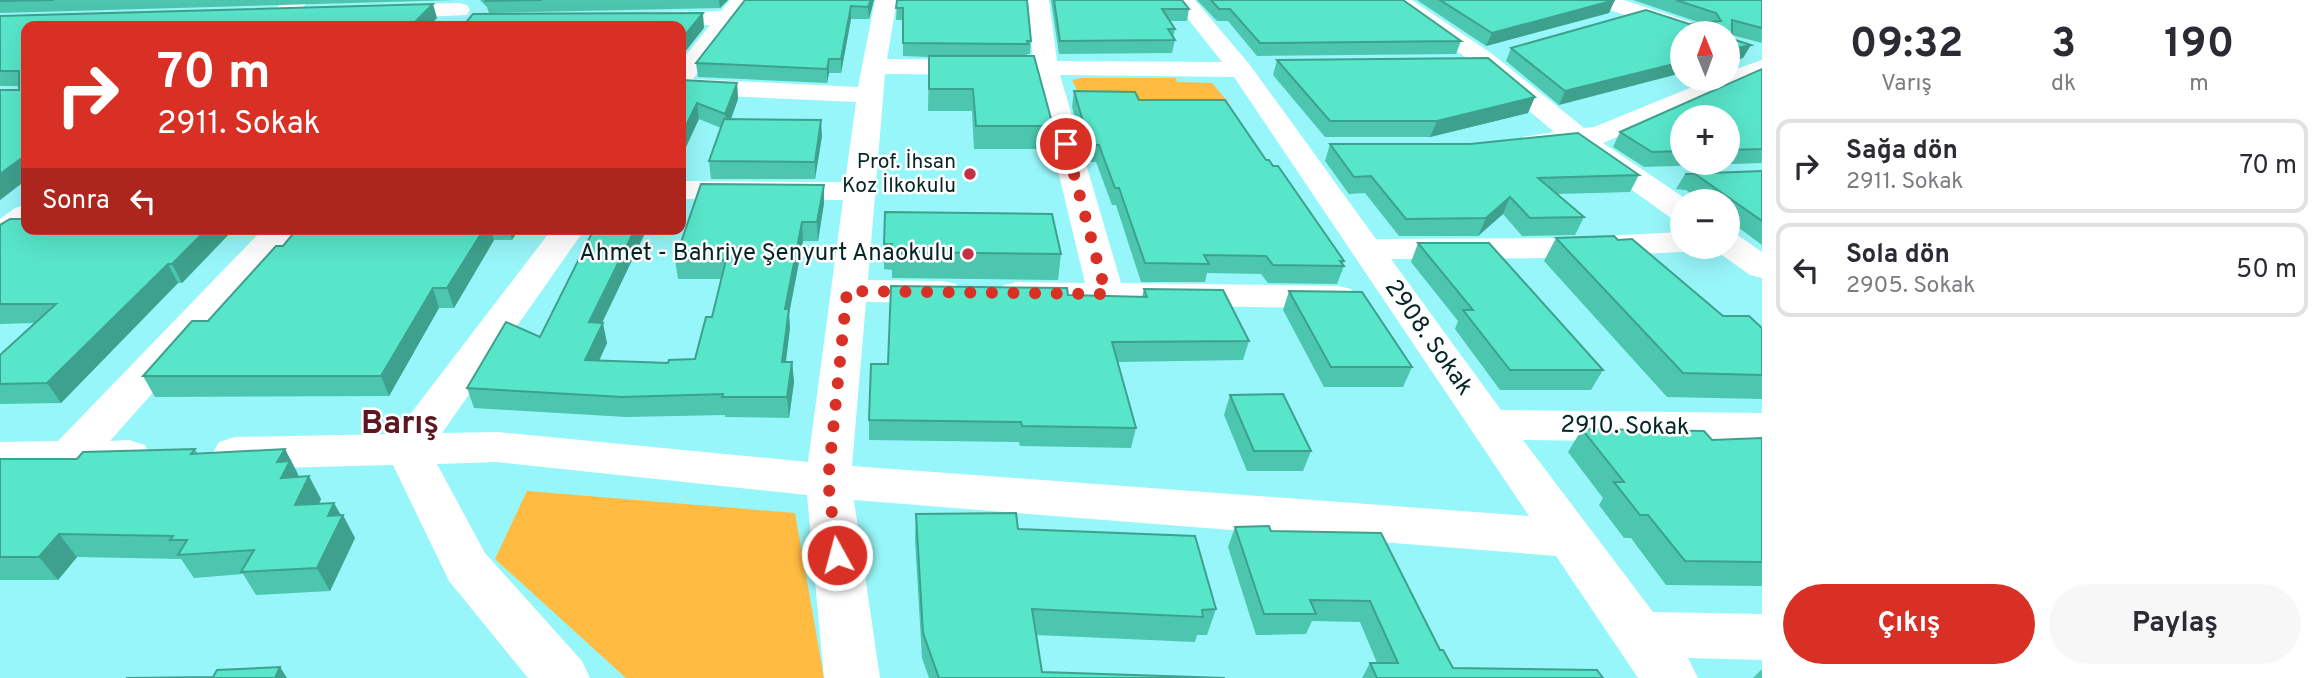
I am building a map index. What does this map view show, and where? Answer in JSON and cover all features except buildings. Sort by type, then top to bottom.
[{"type":"street","points":[[686,71],[725,18],[742,0]]},
{"type":"street","points":[[852,678],[828,481],[872,81],[886,0]]},
{"type":"street","points":[[1038,0],[1046,69],[1106,294]]},
{"type":"street","name":"2908. Sokak","points":[[1184,0],[1248,67],[1310,149],[1366,249],[1670,678]]},
{"type":"street","points":[[1603,0],[1670,23]]},
{"type":"street","points":[[1409,2],[1493,57],[1578,138],[1670,202]]},
{"type":"street","points":[[364,12],[460,17]]},
{"type":"street","points":[[243,15],[323,13]]},
{"type":"street","points":[[1601,24],[1641,13]]},
{"type":"street","points":[[632,20],[725,18]]},
{"type":"street","points":[[1447,64],[1493,57]]},
{"type":"street","points":[[1512,145],[1600,135],[1758,57]]},
{"type":"street","points":[[686,86],[872,81],[1046,69],[1248,67]]},
{"type":"street","points":[[1637,179],[1679,177]]},
{"type":"street","points":[[686,190],[860,191]]},
{"type":"street","points":[[69,457],[276,235]]},
{"type":"street","points":[[407,449],[565,235]]},
{"type":"street","points":[[1366,249],[1558,248],[1670,243]]},
{"type":"street","points":[[1740,252],[1762,268]]},
{"type":"street","points":[[847,291],[1400,298]]},
{"type":"street","name":"2910. Sokak","points":[[1489,425],[1762,428]]},
{"type":"street","points":[[0,458],[497,447],[828,481],[1569,538]]},
{"type":"street","points":[[407,449],[467,567],[562,678]]},
{"type":"street","points":[[1639,634],[1762,637]]},
{"type":"shaded area","points":[[1176,78],[1177,82],[1212,83],[1228,102],[1081,99],[1072,80]]},
{"type":"shaded area","points":[[527,491],[795,513],[824,678],[626,678],[495,559]]},
{"type":"place","name":"Prof. İhsan Koz İlkokulu","points":[[970,174]]},
{"type":"place","name":"Ahmet - Bahriye Şenyurt Anaokulu","points":[[968,254]]},
{"type":"district","name":"Barış","points":[[400,425]]},
{"type":"route","points":[[837,555],[828,481],[847,291],[1106,294],[1066,144]]}]
